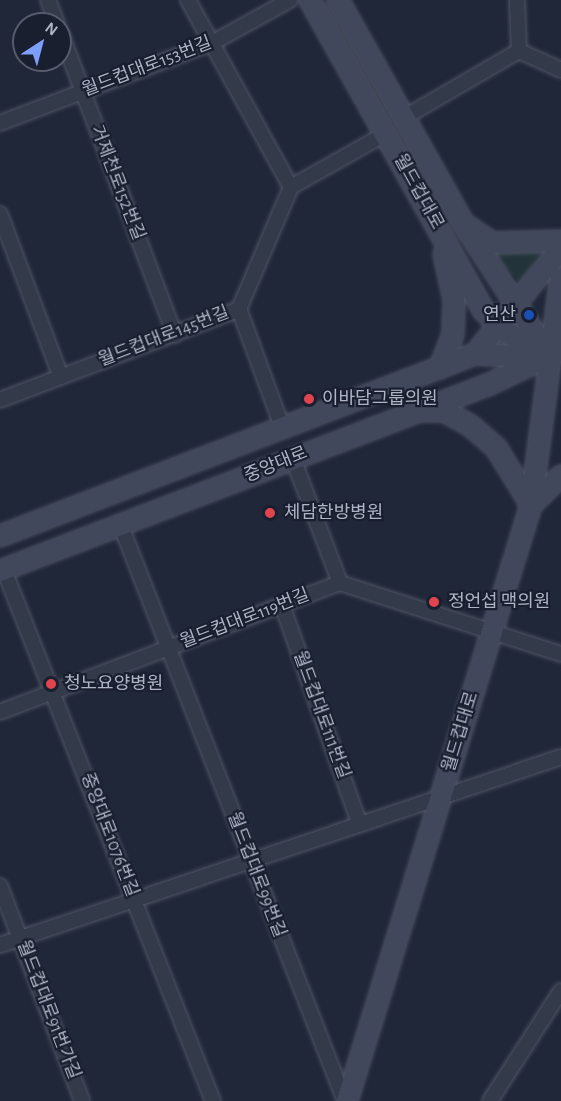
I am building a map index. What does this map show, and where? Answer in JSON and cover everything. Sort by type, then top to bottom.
[{"type":"main road","name":"월드컵대로","points":[[310,0],[483,310],[499,325],[559,358]]},
{"type":"main road","name":"월드컵대로","points":[[338,0],[463,223],[514,306],[559,358]]},
{"type":"main road","points":[[435,222],[454,299],[452,345],[440,368]]},
{"type":"main road","points":[[463,223],[492,243],[561,241]]},
{"type":"main road","points":[[475,354],[561,248]]},
{"type":"main road","points":[[559,358],[561,278]]},
{"type":"main road","name":"중앙대로","points":[[0,536],[475,354],[559,358]]},
{"type":"main road","name":"월드컵대로","points":[[346,1101],[531,505],[559,358]]},
{"type":"main road","name":"중앙대로","points":[[2,571],[293,459],[407,412],[559,358]]},
{"type":"main road","points":[[407,412],[444,411],[471,426],[497,449],[531,505],[561,476]]},
{"type":"street","points":[[188,0],[291,187],[385,134]]},
{"type":"street","name":"월드컵대로153번길","points":[[0,123],[213,43],[290,0]]},
{"type":"street","points":[[517,0],[519,51]]},
{"type":"street","points":[[405,117],[519,51]]},
{"type":"street","points":[[519,51],[561,70]]},
{"type":"street","name":"거제천로152번길","points":[[72,63],[175,335]]},
{"type":"street","name":"월드컵대로145번길","points":[[0,400],[239,309],[291,187]]},
{"type":"street","points":[[0,214],[61,377]]},
{"type":"street","points":[[239,309],[283,429]]},
{"type":"street","points":[[293,459],[340,583],[493,630],[561,654]]},
{"type":"street","name":"월드컵대로99번길","points":[[121,526],[250,862],[346,1101]]},
{"type":"street","name":"중앙대로1076번길","points":[[2,571],[54,692],[213,1101]]},
{"type":"street","name":"월드컵대로119번길","points":[[0,712],[340,583]]},
{"type":"street","name":"월드컵대로111번길","points":[[282,605],[360,825]]},
{"type":"street","points":[[0,945],[561,757]]},
{"type":"street","name":"월드컵대로91번가길","points":[[0,886],[82,1101]]},
{"type":"street","points":[[490,1101],[561,991]]},
{"type":"shaded area","points":[[542,250],[520,283],[495,256],[495,252]]},
{"type":"place","name":"연산","points":[[529,315]]},
{"type":"place","name":"이바담그룹의원","points":[[309,399]]},
{"type":"place","name":"체담한방병원","points":[[270,513]]},
{"type":"place","name":"정언섭 맥의원","points":[[434,602]]},
{"type":"place","name":"청노요양병원","points":[[51,684]]}]
